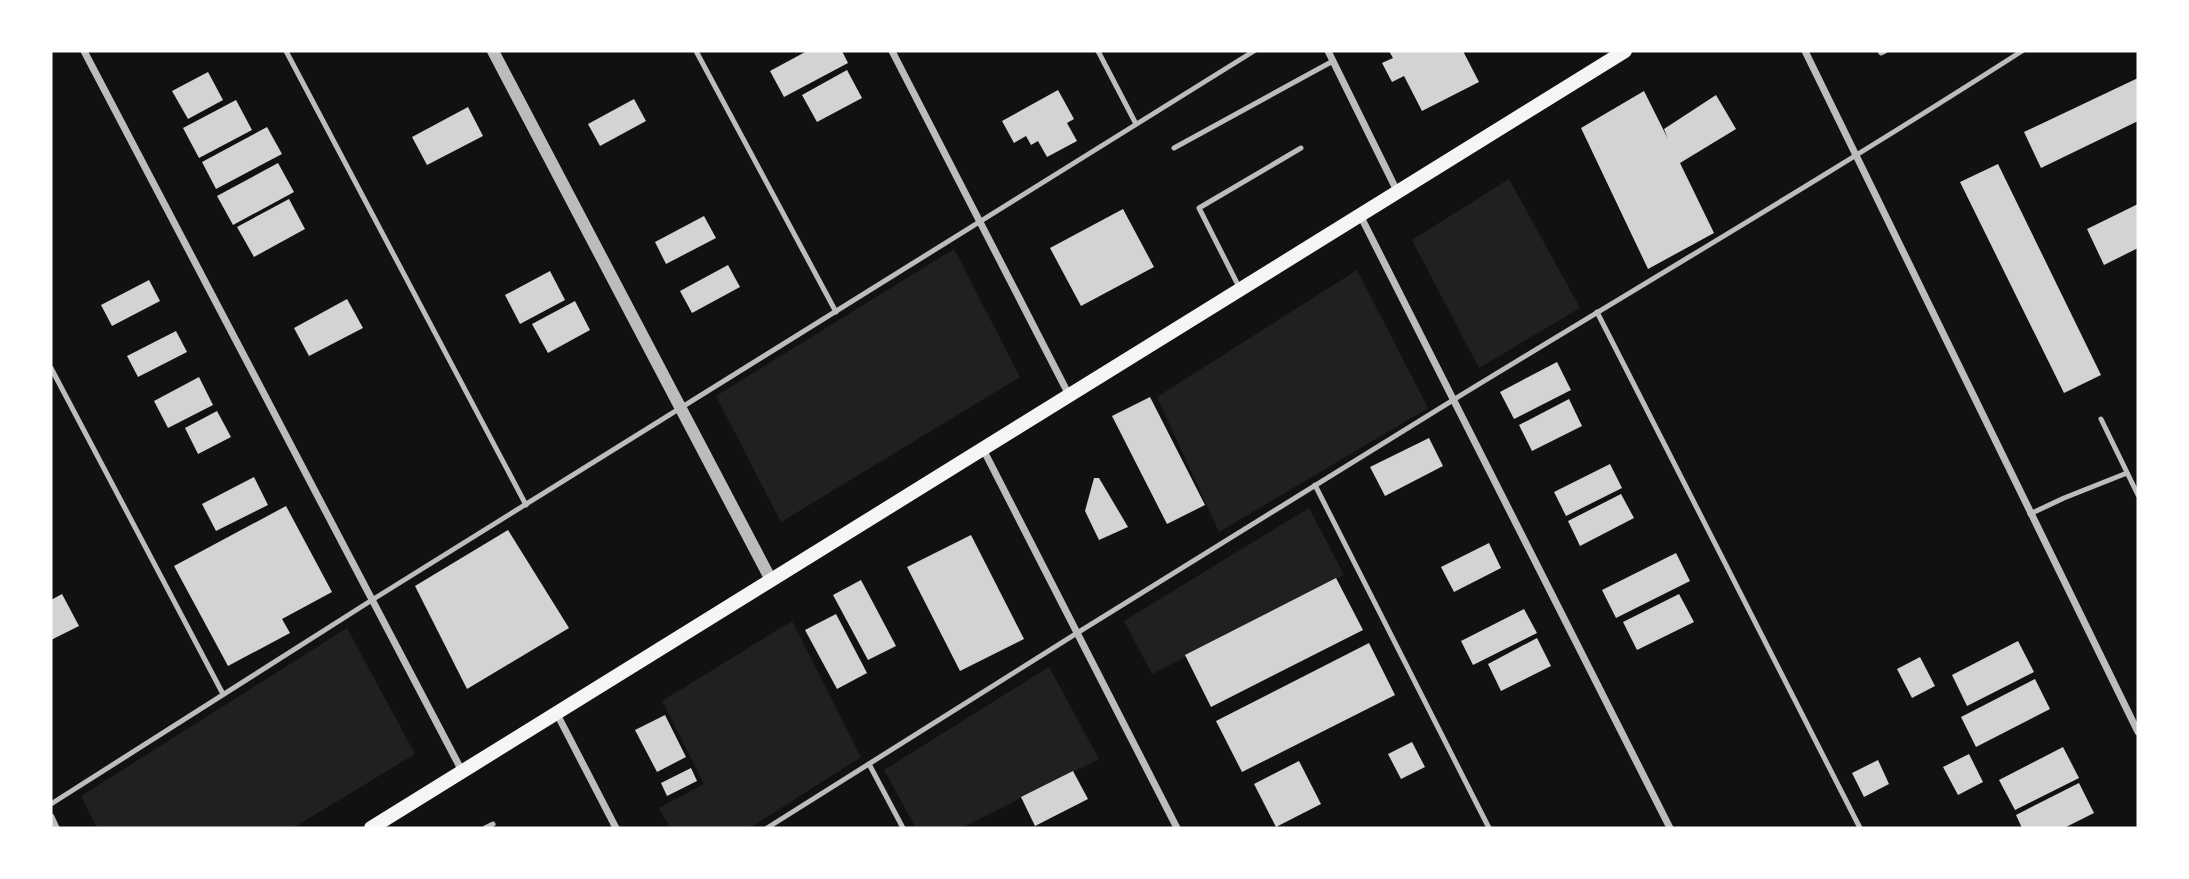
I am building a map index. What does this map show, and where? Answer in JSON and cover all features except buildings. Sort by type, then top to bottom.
[{"type":"main road","points":[[371,828],[1625,51]]},
{"type":"street","points":[[84,51],[462,771]]},
{"type":"street","points":[[493,51],[771,580]]},
{"type":"street","points":[[892,51],[1070,395]]},
{"type":"street","points":[[1328,51],[1397,191]]},
{"type":"street","points":[[1805,51],[2138,732]]},
{"type":"street","points":[[1360,215],[1670,828]]},
{"type":"street","points":[[983,449],[1177,828]]},
{"type":"street","points":[[557,713],[616,828]]},
{"type":"street","points":[[51,817],[56,828]]},
{"type":"lane","points":[[286,51],[526,505]]},
{"type":"lane","points":[[696,51],[836,312]]},
{"type":"lane","points":[[1098,51],[1136,124]]},
{"type":"lane","points":[[51,804],[372,600],[1254,51]]},
{"type":"lane","points":[[767,828],[1077,632],[2022,51]]},
{"type":"lane","points":[[1174,148],[1333,61]]},
{"type":"lane","points":[[1241,289],[1199,208],[1301,148]]},
{"type":"lane","points":[[1597,312],[1860,828]]},
{"type":"lane","points":[[51,368],[223,694]]},
{"type":"lane","points":[[2101,419],[2138,495]]},
{"type":"lane","points":[[2031,514],[2127,473]]},
{"type":"lane","points":[[1315,485],[1489,828]]},
{"type":"lane","points":[[869,764],[902,828]]},
{"type":"lane","points":[[485,828],[493,824]]},
{"type":"shaded area","points":[[1509,179],[1580,308],[1479,368],[1412,240]]},
{"type":"shaded area","points":[[954,249],[1020,377],[781,522],[716,396]]},
{"type":"shaded area","points":[[1357,270],[1428,408],[1219,532],[1157,397]]},
{"type":"shaded area","points":[[1309,508],[1344,575],[1152,674],[1124,621]]},
{"type":"shaded area","points":[[792,621],[861,757],[750,828],[670,828],[659,808],[704,784],[662,701]]},
{"type":"shaded area","points":[[347,628],[415,754],[293,828],[97,828],[81,796]]},
{"type":"shaded area","points":[[1049,667],[1099,759],[961,828],[916,828],[884,770]]}]
